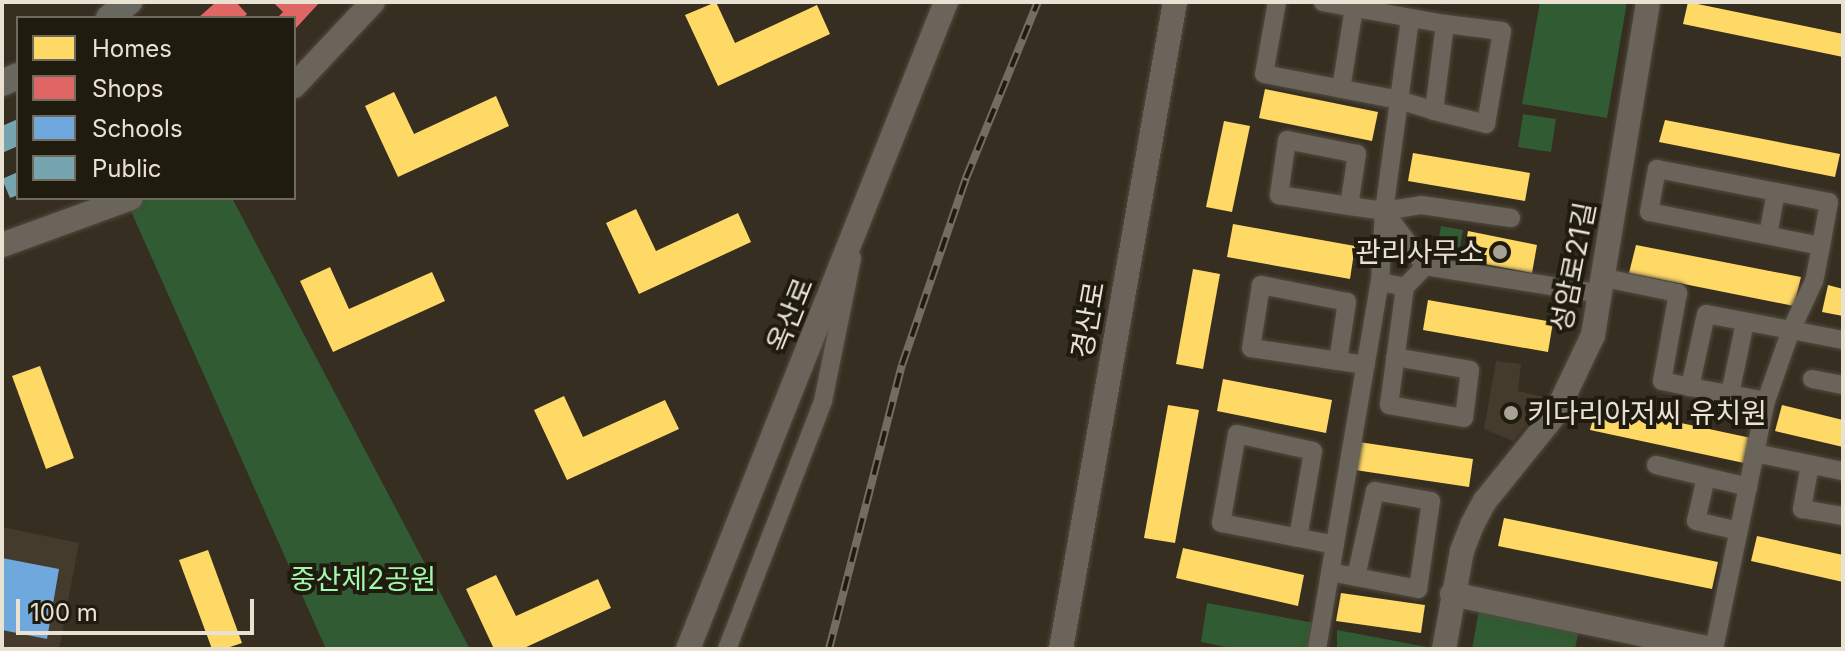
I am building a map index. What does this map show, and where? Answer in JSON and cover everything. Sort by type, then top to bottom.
[{"type":"main road","points":[[112,16],[129,2]]},
{"type":"street","points":[[296,84],[373,2]]},
{"type":"street","name":"옥산로","points":[[688,649],[946,2]]},
{"type":"street","name":"경산로","points":[[1061,649],[1175,2]]},
{"type":"street","points":[[1277,2],[1264,74],[1399,100],[1486,124],[1502,31],[1410,19],[1323,2]]},
{"type":"street","name":"성암로21길","points":[[1444,649],[1462,551],[1485,501],[1543,431],[1583,363],[1603,286],[1648,2]]},
{"type":"street","points":[[1341,89],[1354,8]]},
{"type":"street","points":[[1317,649],[1380,282],[1384,211],[1410,19]]},
{"type":"street","points":[[1434,111],[1445,24]]},
{"type":"street","points":[[1349,206],[1357,154],[1287,140],[1279,195],[1349,206],[1384,211],[1421,205],[1511,218]]},
{"type":"street","points":[[1452,594],[1712,649],[1766,401],[1791,330],[1814,281],[1821,246],[1829,202],[1657,169],[1649,212],[1821,246]]},
{"type":"street","points":[[1768,235],[1776,192]]},
{"type":"street","points":[[2,245],[126,200]]},
{"type":"street","points":[[1384,211],[1425,266],[1678,293],[1662,381],[1766,401]]},
{"type":"street","points":[[727,649],[823,401],[861,216]]},
{"type":"street","points":[[1395,357],[1470,370],[1464,418],[1389,405],[1395,357],[1405,287],[1425,266]]},
{"type":"street","points":[[1380,282],[1405,287]]},
{"type":"street","points":[[1338,361],[1347,302],[1261,285],[1251,348],[1338,361],[1366,365]]},
{"type":"street","points":[[1690,387],[1706,314],[1843,340]]},
{"type":"street","points":[[1730,394],[1745,322]]},
{"type":"street","points":[[1812,379],[1843,385]]},
{"type":"street","points":[[1298,538],[1313,451],[1237,434],[1221,523],[1298,538],[1335,545]]},
{"type":"street","points":[[1755,453],[1843,471]]},
{"type":"street","points":[[1810,464],[1802,509],[1843,516]]},
{"type":"street","points":[[1656,465],[1748,487]]},
{"type":"street","points":[[1706,477],[1696,521],[1739,531]]},
{"type":"street","points":[[1330,572],[1418,589],[1431,501],[1375,491],[1356,577]]},
{"type":"street","points":[[746,504],[778,518]]},
{"type":"shaded area","name":"키다리아저씨 유치원","points":[[1496,361],[1521,364],[1518,391],[1548,398],[1513,441],[1484,429]]},
{"type":"shaded area","points":[[2,527],[79,543],[59,649],[2,649]]},
{"type":"green space","points":[[1540,2],[1627,2],[1607,118],[1522,104]]},
{"type":"green space","points":[[1523,114],[1556,119],[1551,152],[1518,147]]},
{"type":"green space","name":"중산제2공원","points":[[126,200],[233,200],[470,649],[326,649]]},
{"type":"green space","points":[[1441,226],[1463,230],[1458,258],[1436,254]]},
{"type":"green space","points":[[1482,593],[1582,613],[1575,649],[1472,649]]},
{"type":"green space","points":[[1207,603],[1320,624],[1318,649],[1236,649],[1201,642]]},
{"type":"green space","points":[[1337,630],[1427,647],[1427,649],[1337,649]]},
{"type":"building: Homes","points":[[716,2],[735,43],[817,5],[830,34],[718,86],[685,15]]},
{"type":"building: Homes","points":[[1688,2],[1843,34],[1843,57],[1683,24]]},
{"type":"building: Homes","points":[[1265,89],[1378,112],[1372,141],[1259,118]]},
{"type":"building: Homes","points":[[394,92],[414,134],[496,96],[509,126],[398,177],[365,106]]},
{"type":"building: Homes","points":[[1665,120],[1840,154],[1835,177],[1659,142]]},
{"type":"building: Homes","points":[[1224,121],[1250,126],[1232,212],[1206,207]]},
{"type":"building: Homes","points":[[1413,153],[1530,173],[1525,201],[1408,181]]},
{"type":"building: Homes","points":[[636,209],[656,251],[738,213],[751,242],[639,294],[606,223]]},
{"type":"building: Homes","points":[[1233,224],[1355,246],[1350,279],[1227,257]]},
{"type":"building: Homes","name":"관리사무소","points":[[1468,231],[1537,245],[1532,273],[1463,260]]},
{"type":"building: Homes","points":[[1636,245],[1801,277],[1794,306],[1629,273]]},
{"type":"building: Homes","points":[[330,267],[349,309],[432,272],[445,301],[333,352],[300,281]]},
{"type":"building: Homes","points":[[1193,269],[1220,274],[1203,369],[1176,364]]},
{"type":"building: Homes","points":[[1828,285],[1843,289],[1843,316],[1822,312]]},
{"type":"building: Homes","points":[[1428,300],[1553,322],[1548,352],[1423,330]]},
{"type":"building: Homes","points":[[40,366],[74,458],[46,469],[12,376]]},
{"type":"building: Homes","points":[[1223,379],[1332,400],[1326,433],[1217,411]]},
{"type":"building: Homes","points":[[564,396],[583,437],[665,400],[679,429],[567,480],[534,410]]},
{"type":"building: Homes","points":[[1168,405],[1199,410],[1175,543],[1144,538]]},
{"type":"building: Homes","points":[[1597,405],[1751,438],[1744,463],[1590,430]]},
{"type":"building: Homes","points":[[1782,405],[1843,420],[1843,447],[1775,431]]},
{"type":"building: Homes","points":[[1359,442],[1473,459],[1469,487],[1355,470]]},
{"type":"building: Homes","points":[[1504,518],[1718,562],[1712,589],[1498,546]]},
{"type":"building: Homes","points":[[1757,536],[1843,555],[1843,582],[1751,561]]},
{"type":"building: Homes","points":[[1183,548],[1304,575],[1298,606],[1176,578]]},
{"type":"building: Homes","points":[[208,550],[242,643],[224,649],[212,649],[179,560]]},
{"type":"building: Homes","points":[[496,575],[516,616],[598,579],[611,608],[522,649],[494,649],[466,589]]},
{"type":"building: Homes","points":[[1341,593],[1425,605],[1421,633],[1336,621]]},
{"type":"building: Shops","points":[[216,2],[236,2],[247,14],[245,16],[200,16]]},
{"type":"building: Shops","points":[[273,2],[320,2],[296,28],[296,16],[279,16],[283,12]]},
{"type":"building: Schools","points":[[2,558],[59,569],[47,639],[2,630]]},
{"type":"building: Public","points":[[16,120],[16,147],[2,153],[2,126]]},
{"type":"building: Public","points":[[16,173],[16,196],[10,198],[2,179]]},
{"type":"railway","points":[[829,649],[902,365],[966,178],[1038,2]]},
{"type":"place","name":"관리사무소","points":[[1500,252]]},
{"type":"place","name":"키다리아저씨 유치원","points":[[1511,413]]}]
